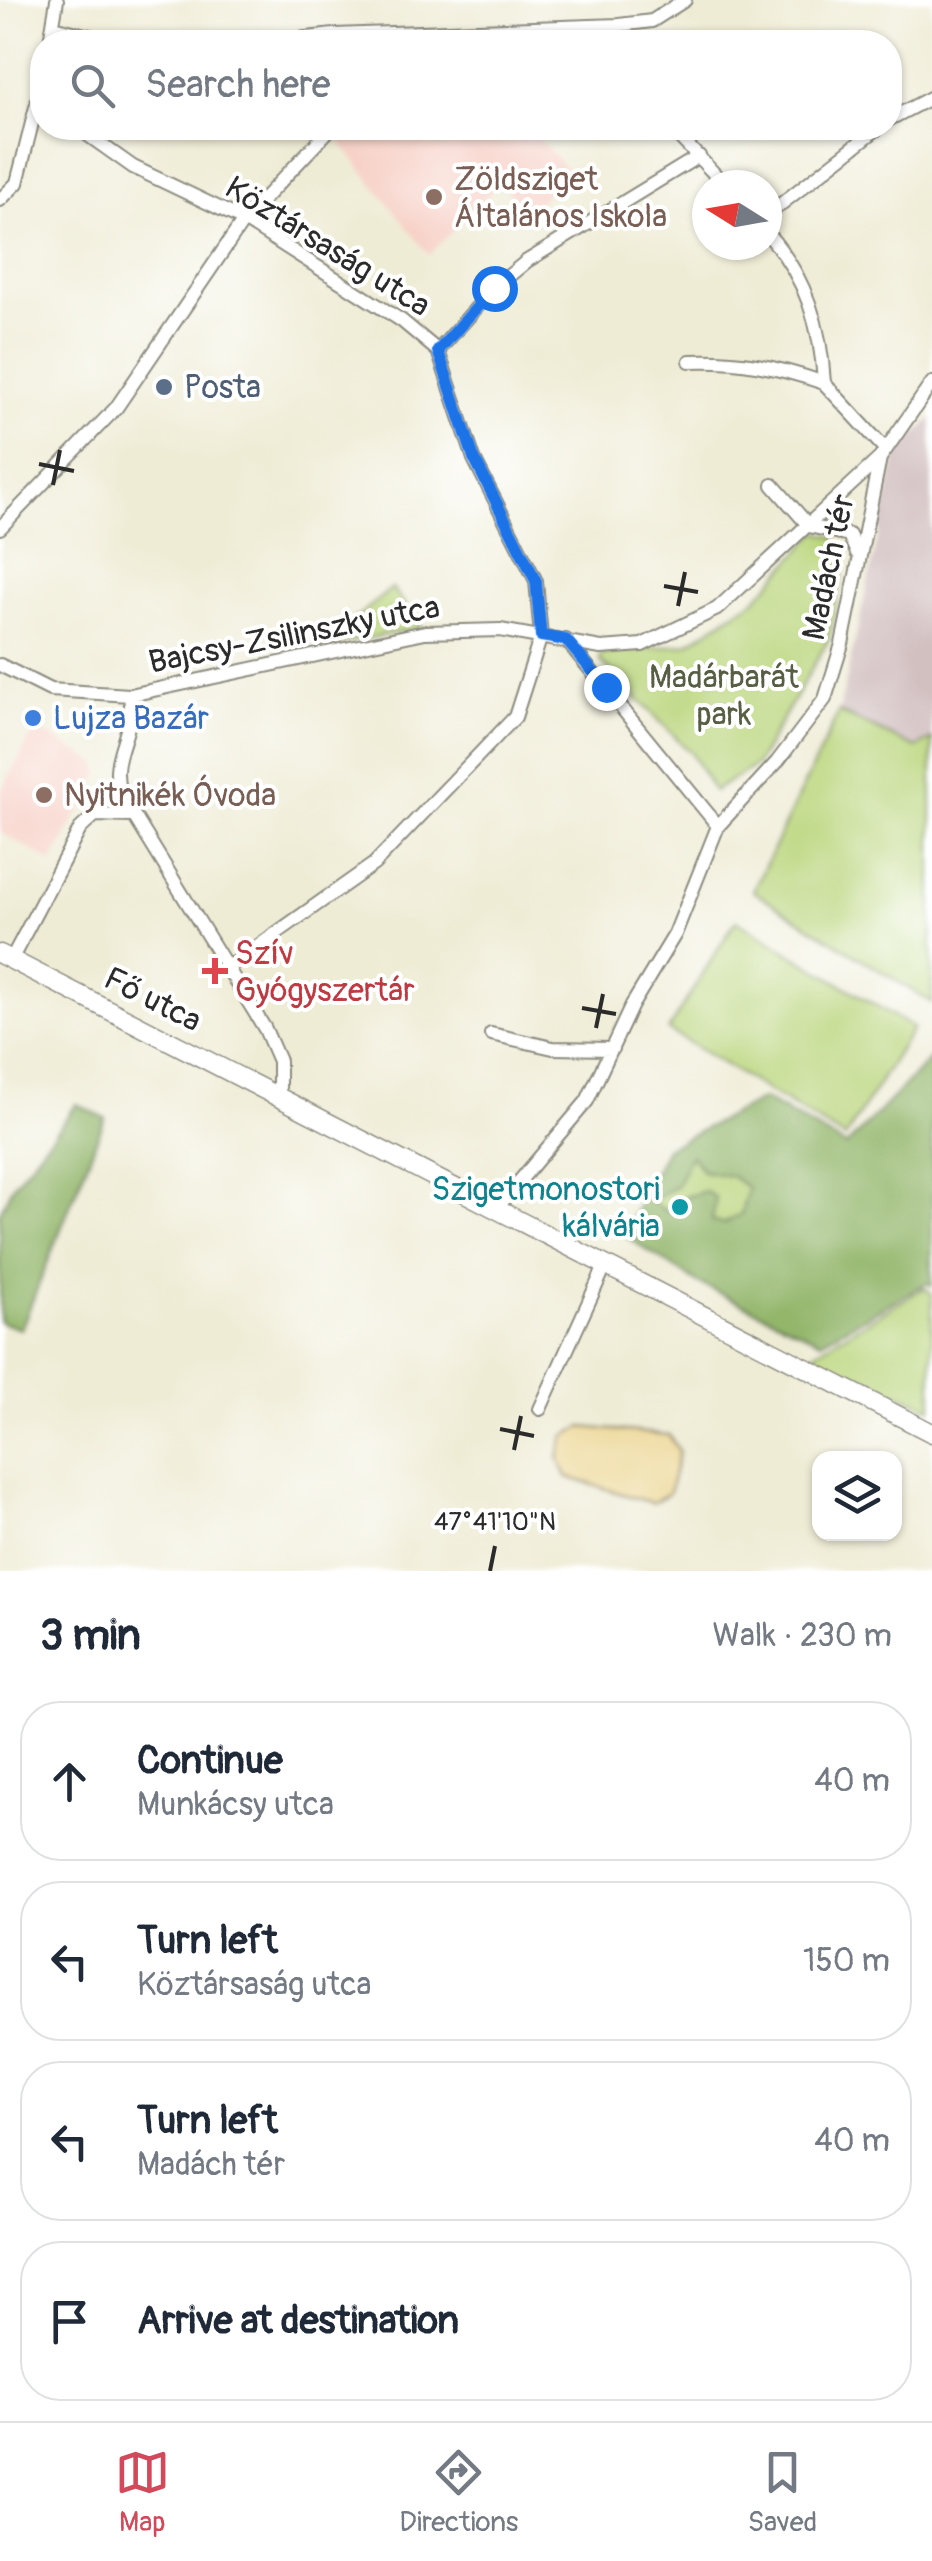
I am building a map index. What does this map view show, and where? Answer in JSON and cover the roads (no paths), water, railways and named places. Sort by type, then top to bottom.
[{"type":"main road","name":"Fő utca","points":[[5,957],[932,1433]]},
{"type":"street","points":[[52,30],[57,0]]},
{"type":"street","points":[[542,30],[652,21],[685,0]]},
{"type":"street","points":[[619,25],[620,30]]},
{"type":"street","points":[[52,27],[64,30]]},
{"type":"street","points":[[902,112],[932,96]]},
{"type":"street","points":[[0,200],[17,182],[31,140]]},
{"type":"street","name":"Köztársaság utca","points":[[95,140],[133,167],[244,220],[402,322],[438,351],[474,458],[536,581],[541,636]]},
{"type":"street","points":[[0,528],[116,408],[244,220],[321,140]]},
{"type":"street","points":[[683,140],[712,170]]},
{"type":"street","points":[[782,203],[863,140]]},
{"type":"street","points":[[438,351],[494,288],[527,261],[699,156]]},
{"type":"street","points":[[782,256],[810,300],[822,344],[824,383]]},
{"type":"street","points":[[690,361],[730,359],[780,368],[824,383],[882,454],[932,383]]},
{"type":"street","name":"Bajcsy-Zsilinszky utca","points":[[0,664],[50,690],[130,696],[425,632],[500,630],[601,648],[642,645],[668,636],[717,609],[882,454]]},
{"type":"street","name":"Madách tér","points":[[718,826],[777,762],[824,699],[842,644],[857,553],[882,454]]},
{"type":"street","points":[[773,485],[808,526],[849,535],[857,553]]},
{"type":"street","points":[[230,966],[374,864],[440,800],[514,717],[541,636]]},
{"type":"street","points":[[497,1208],[587,1100],[632,1005],[675,934],[718,826],[566,640]]},
{"type":"street","points":[[130,696],[132,709],[115,776],[133,816],[230,966],[279,1061],[279,1096]]},
{"type":"street","points":[[5,957],[80,830],[95,815],[133,816]]},
{"type":"street","points":[[492,1034],[553,1048],[612,1049]]},
{"type":"street","points":[[540,1410],[606,1264]]},
{"type":"place","name":"Zöldsziget Általános Iskola","points":[[434,197]]},
{"type":"place","name":"Posta","points":[[164,387]]},
{"type":"place","name":"Lujza Bazár","points":[[33,718]]},
{"type":"place","name":"Nyitnikék Óvoda","points":[[44,795]]},
{"type":"place","name":"Szív Gyógyszertár","points":[[215,971]]},
{"type":"place","name":"Szigetmonostori kálvária","points":[[680,1207]]},
{"type":"park label","name":"Madárbarát park","points":[[724,696]]}]
